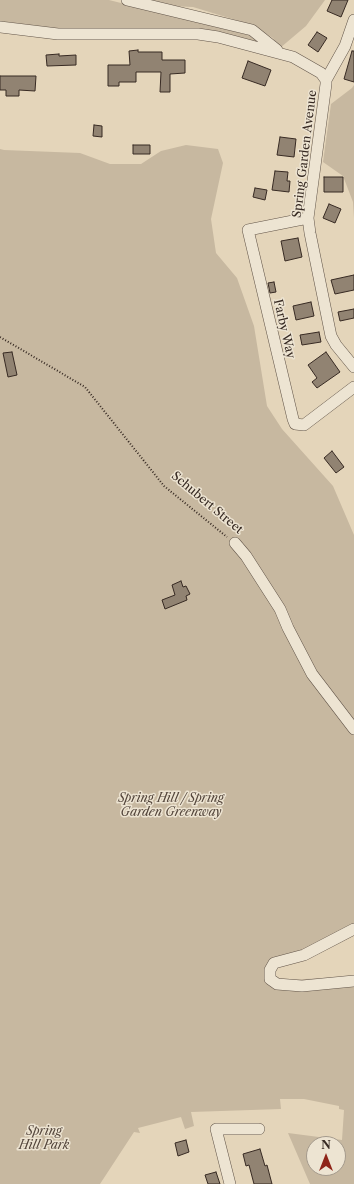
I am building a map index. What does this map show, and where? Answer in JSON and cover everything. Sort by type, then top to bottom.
[{"type":"street","points":[[127,0],[252,30],[280,53]]},
{"type":"street","points":[[326,80],[345,46],[354,20]]},
{"type":"street","name":"Spring Garden Avenue","points":[[0,27],[58,34],[198,34],[218,37],[294,57],[321,73],[326,80],[308,218],[314,258],[331,336],[336,345],[354,367]]},
{"type":"street","name":"Farby Way","points":[[308,218],[248,230],[292,419],[295,424],[304,425],[354,387]]},
{"type":"street","name":"Schubert Street","points":[[235,543],[246,556],[280,609],[288,628],[312,674],[354,729]]},
{"type":"street","points":[[354,930],[304,955],[274,963],[270,970],[270,979],[277,984],[302,986],[354,981]]},
{"type":"street","points":[[230,1184],[216,1129],[259,1129]]},
{"type":"path","name":"Schubert Street","points":[[0,337],[86,387],[164,486],[235,543]]},
{"type":"green space","points":[[0,0],[109,0],[252,36],[264,44],[59,29],[0,21]]},
{"type":"green space","points":[[145,0],[325,0],[306,26],[280,48],[273,38],[252,25],[193,7],[168,6]]},
{"type":"green space","points":[[354,85],[354,218],[353,202],[343,176],[323,162],[331,104]]},
{"type":"green space","points":[[186,145],[218,149],[223,163],[211,219],[216,253],[237,278],[254,326],[267,406],[282,429],[333,486],[354,535],[354,933],[277,966],[273,971],[276,978],[290,980],[354,976],[354,1184],[310,1184],[307,1176],[346,1176],[346,1136],[342,1136],[344,1110],[339,1109],[339,1106],[304,1099],[280,1099],[281,1109],[191,1112],[194,1126],[185,1129],[181,1117],[138,1128],[140,1133],[134,1132],[100,1184],[0,1184],[0,149],[80,153],[110,164],[141,164],[161,151]]},
{"type":"green space","points":[[288,1133],[311,1136],[306,1136],[306,1175]]},
{"type":"building","points":[[332,0],[348,0],[341,17],[327,11]]},
{"type":"building","points":[[317,32],[327,38],[318,52],[308,45]]},
{"type":"building","points":[[138,50],[138,52],[162,52],[162,60],[185,60],[185,73],[170,74],[170,92],[160,92],[161,72],[136,72],[136,82],[119,82],[119,86],[108,86],[108,65],[130,65],[129,51]]},
{"type":"building","points":[[352,51],[354,51],[354,82],[344,79]]},
{"type":"building","points":[[59,54],[59,56],[76,55],[76,65],[47,66],[46,55]]},
{"type":"building","points":[[248,61],[271,70],[265,86],[242,78]]},
{"type":"building","points":[[0,76],[36,76],[35,91],[19,90],[19,96],[6,96],[6,90],[0,90]]},
{"type":"building","points":[[94,125],[102,126],[102,137],[93,136]]},
{"type":"building","points":[[280,137],[296,139],[294,157],[277,155]]},
{"type":"building","points":[[133,145],[150,145],[150,154],[133,154]]},
{"type":"building","points":[[275,171],[288,172],[287,181],[290,181],[289,192],[272,190]]},
{"type":"building","points":[[324,177],[343,177],[343,192],[324,192]]},
{"type":"building","points":[[255,188],[267,190],[265,200],[253,197]]},
{"type":"building","points":[[329,204],[341,209],[335,223],[323,218]]},
{"type":"building","points":[[298,238],[302,257],[285,261],[281,241]]},
{"type":"building","points":[[354,275],[354,290],[335,294],[331,280]]},
{"type":"building","points":[[274,282],[276,292],[270,293],[268,283]]},
{"type":"building","points":[[311,302],[314,316],[296,320],[293,306]]},
{"type":"building","points":[[354,309],[354,318],[340,321],[338,312]]},
{"type":"building","points":[[319,332],[321,342],[302,345],[300,335]]},
{"type":"building","points":[[12,352],[17,375],[8,377],[3,353]]},
{"type":"building","points":[[326,352],[340,372],[317,388],[312,382],[317,378],[308,365]]},
{"type":"building","points":[[332,451],[344,467],[336,473],[324,458]]},
{"type":"building","points":[[181,581],[183,587],[186,586],[190,594],[186,596],[187,600],[165,609],[162,600],[175,595],[172,585]]},
{"type":"building","points":[[186,1140],[189,1152],[178,1156],[175,1143]]},
{"type":"building","points":[[260,1149],[265,1166],[267,1165],[272,1184],[254,1184],[249,1165],[246,1166],[243,1154]]},
{"type":"building","points":[[216,1172],[220,1184],[208,1184],[205,1175]]},
{"type":"park label","name":"Spring Hill / Spring Garden Greenway","points":[[171,806]]},
{"type":"park label","name":"Spring Hill Park","points":[[44,1139]]}]
